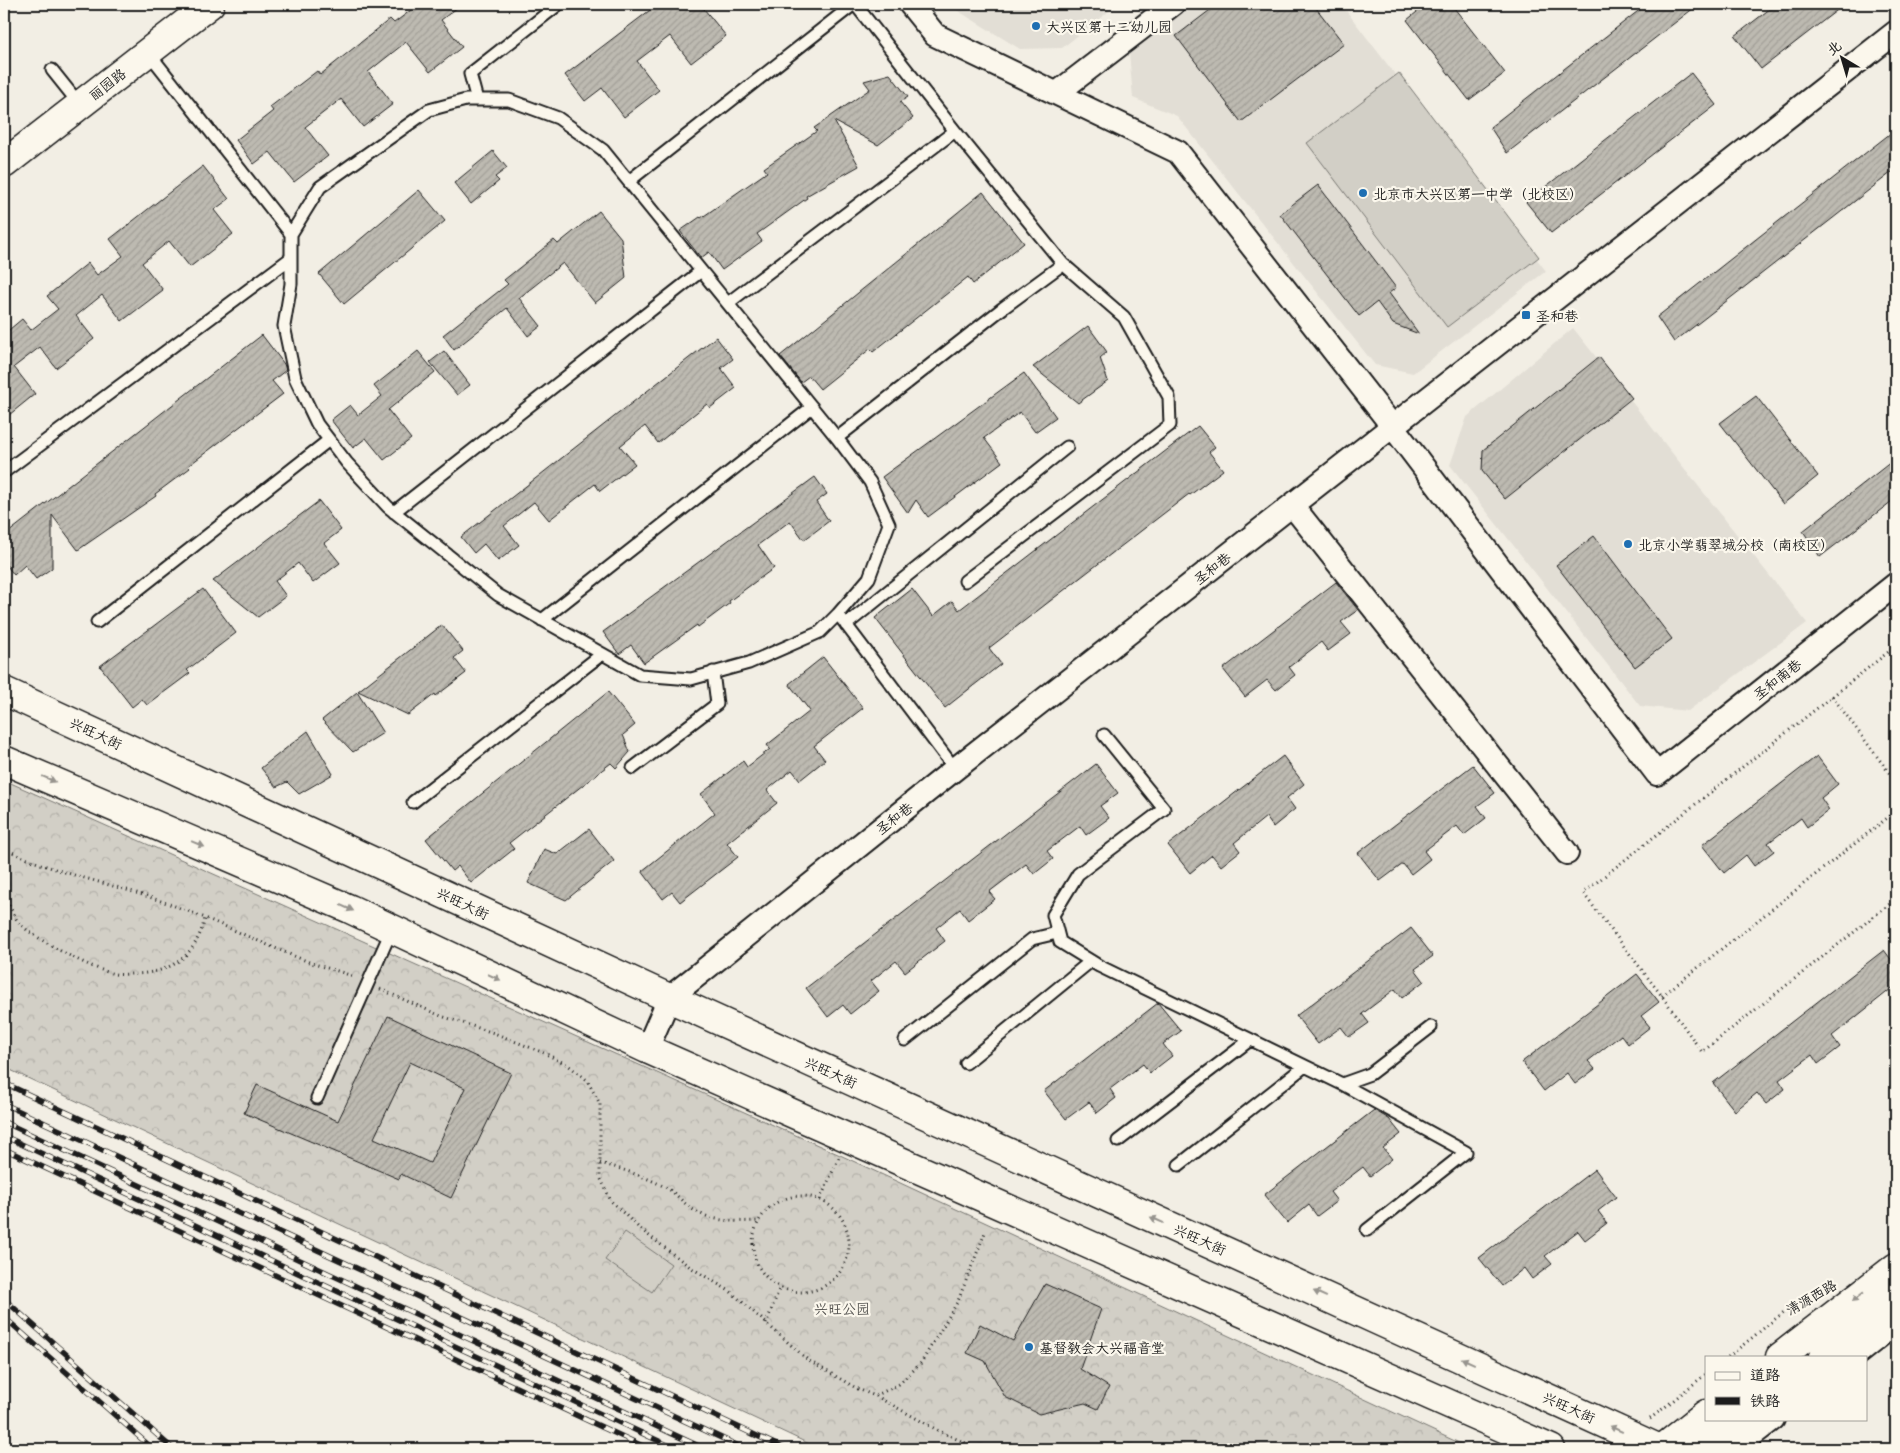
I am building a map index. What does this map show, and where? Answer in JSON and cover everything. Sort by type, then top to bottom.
[{"type":"main road","name":"丽园路","points":[[4,164],[210,4]]},
{"type":"main road","name":"兴旺大街","points":[[4,691],[669,998],[1661,1449]]},
{"type":"main road","points":[[4,760],[392,929],[647,1049],[1551,1449]]},
{"type":"main road","name":"清源西路","points":[[1781,1356],[1896,1267]]},
{"type":"main road","points":[[1824,1356],[1896,1299]]},
{"type":"main road","points":[[1661,1449],[1705,1415]]},
{"type":"main road","points":[[1705,1449],[1742,1420]]},
{"type":"street","points":[[910,4],[935,35],[1178,152],[1394,427]]},
{"type":"street","points":[[1057,94],[1173,4]]},
{"type":"street","name":"圣和巷","points":[[647,1049],[669,998],[955,769],[1896,32]]},
{"type":"street","name":"圣和南巷","points":[[1394,427],[1657,774],[1896,584]]},
{"type":"street","points":[[1292,505],[1567,853]]},
{"type":"street","points":[[1854,1356],[1896,1323]]},
{"type":"street","points":[[1734,1449],[1772,1420]]},
{"type":"lane","points":[[477,100],[470,74],[559,4]]},
{"type":"lane","points":[[628,181],[855,4],[954,131],[1063,264],[1124,317],[1169,397],[1170,425],[965,581]]},
{"type":"lane","points":[[148,52],[291,234]]},
{"type":"lane","points":[[52,70],[80,105]]},
{"type":"lane","points":[[466,100],[509,100],[558,118],[603,150],[628,181],[837,438],[870,482],[889,524],[870,578],[820,632],[749,663],[691,678],[640,675],[602,654],[498,595],[394,512],[347,463],[317,424],[296,378],[284,326],[290,284],[291,234],[320,187],[429,110],[466,100]]},
{"type":"lane","points":[[728,304],[954,131]]},
{"type":"lane","points":[[4,472],[291,258]]},
{"type":"lane","points":[[837,438],[1003,308],[1063,264]]},
{"type":"lane","points":[[394,512],[701,271]]},
{"type":"lane","points":[[542,620],[812,407]]},
{"type":"lane","points":[[97,622],[329,440]]},
{"type":"lane","points":[[846,625],[1067,447]]},
{"type":"lane","points":[[838,614],[955,769]]},
{"type":"lane","points":[[413,802],[602,654]]},
{"type":"lane","points":[[633,768],[717,704],[713,672]]},
{"type":"lane","points":[[1104,735],[1164,809],[1078,874],[1053,915],[1060,942],[1091,961],[1342,1084],[1466,1152],[1368,1230]]},
{"type":"lane","points":[[317,1098],[392,929]]},
{"type":"lane","points":[[905,1040],[1032,939],[1058,933]]},
{"type":"lane","points":[[966,1063],[1091,961]]},
{"type":"lane","points":[[1342,1084],[1370,1074],[1430,1027]]},
{"type":"lane","points":[[1118,1141],[1250,1040]]},
{"type":"lane","points":[[1178,1164],[1305,1066]]},
{"type":"path","points":[[1896,646],[1583,893],[1662,996],[1702,1052],[1896,899]]},
{"type":"path","points":[[1832,696],[1896,782]]},
{"type":"path","points":[[1662,996],[1896,811]]},
{"type":"path","points":[[4,848],[29,861],[152,898],[205,918],[306,962],[337,970],[441,1016],[494,1033],[568,1065],[587,1080],[600,1104],[600,1177],[611,1200],[639,1228],[690,1267],[731,1292],[809,1360],[858,1390],[875,1396],[979,1449]]},
{"type":"path","points":[[4,891],[19,924],[45,942],[116,974],[148,973],[173,966],[192,949],[202,930],[205,918]]},
{"type":"path","points":[[820,1200],[840,1155]]},
{"type":"path","points":[[600,1163],[636,1174],[667,1188],[692,1209],[713,1219],[734,1222],[758,1221]]},
{"type":"path","points":[[798,1196],[814,1198],[829,1204],[840,1216],[847,1230],[849,1246],[845,1262],[837,1275],[825,1285],[810,1290],[795,1291],[780,1287],[768,1278],[758,1266],[753,1236],[758,1221],[768,1208],[782,1199],[798,1196]]},
{"type":"path","points":[[875,1396],[898,1384],[921,1362],[958,1300],[986,1230]]},
{"type":"path","name":"清源西路","points":[[1729,1356],[1784,1312],[1842,1280]]},
{"type":"path","points":[[766,1324],[780,1287]]},
{"type":"path","points":[[1630,1435],[1705,1375]]},
{"type":"path","points":[[1287,1449],[1304,1447],[1309,1449]]},
{"type":"shaded area","name":"大兴区第十二幼儿园","points":[[947,4],[1118,4],[1062,48],[1020,49]]},
{"type":"shaded area","name":"北京市大兴区第一中学（北校区）","points":[[1192,4],[1341,4],[1546,271],[1413,373],[1375,365],[1177,116],[1133,98],[1129,52]]},
{"type":"shaded area","name":"北京小学翡翠城分校（南校区）","points":[[1573,328],[1807,623],[1688,711],[1640,706],[1450,465],[1467,417]]},
{"type":"green space","points":[[1399,73],[1539,257],[1447,327],[1307,143]]},
{"type":"green space","name":"兴旺公园","points":[[4,780],[840,1155],[1472,1449],[820,1449],[4,1067]]},
{"type":"green space","points":[[625,1232],[671,1264],[652,1292],[605,1260]]},
{"type":"building","points":[[419,4],[462,4],[441,20],[462,47],[430,72],[406,42],[368,72],[393,104],[363,127],[341,99],[305,127],[328,156],[294,182],[270,152],[254,164],[236,140],[273,111],[270,107],[317,71],[320,75],[390,19],[394,23]]},
{"type":"building","points":[[658,4],[700,4],[726,36],[691,63],[670,36],[637,61],[659,90],[624,117],[602,88],[585,101],[565,75]]},
{"type":"building","points":[[1218,4],[1313,4],[1344,44],[1241,122],[1176,36]]},
{"type":"building","points":[[1427,4],[1451,4],[1505,73],[1469,100],[1407,20]]},
{"type":"building","points":[[1647,4],[1699,4],[1507,153],[1490,127]]},
{"type":"building","points":[[1776,4],[1845,4],[1761,69],[1735,36]]},
{"type":"building","points":[[1691,73],[1716,105],[1551,233],[1526,202]]},
{"type":"building","points":[[890,74],[908,97],[900,102],[913,118],[878,145],[834,121],[859,166],[806,196],[807,198],[757,234],[762,241],[722,270],[709,252],[701,258],[680,231],[767,172],[764,168],[817,131],[814,128],[870,89],[864,81]]},
{"type":"building","points":[[1896,129],[1896,169],[1674,342],[1657,317]]},
{"type":"building","points":[[493,151],[507,168],[495,177],[499,181],[471,204],[454,183]]},
{"type":"building","points":[[203,166],[229,199],[214,210],[233,234],[190,267],[169,241],[142,263],[163,290],[122,321],[102,295],[76,316],[94,339],[56,368],[40,347],[14,367],[35,394],[4,419],[4,334],[22,319],[31,330],[58,309],[47,296],[88,263],[97,275],[123,256],[110,239]]},
{"type":"building","points":[[1318,185],[1396,288],[1389,293],[1419,334],[1393,324],[1377,302],[1359,316],[1280,214]]},
{"type":"building","points":[[419,190],[445,221],[344,304],[319,274]]},
{"type":"building","points":[[983,192],[1024,243],[973,284],[968,277],[873,352],[870,349],[820,389],[809,376],[801,382],[780,356]]},
{"type":"building","points":[[599,211],[621,238],[626,278],[595,303],[563,263],[519,298],[541,326],[528,336],[507,308],[454,350],[443,335],[508,284],[504,280],[554,240],[558,244]]},
{"type":"building","points":[[1088,326],[1107,352],[1100,358],[1108,381],[1078,403],[1033,367]]},
{"type":"building","points":[[262,335],[284,364],[286,370],[272,381],[283,394],[188,466],[190,468],[155,494],[156,496],[78,550],[52,515],[52,568],[36,579],[25,565],[14,575],[4,562],[4,536]]},
{"type":"building","points":[[716,337],[733,359],[721,368],[736,388],[710,408],[707,404],[658,443],[645,426],[620,446],[635,464],[600,491],[595,484],[549,520],[534,502],[504,526],[519,545],[498,561],[484,544],[474,553],[461,537]]},
{"type":"building","points":[[418,351],[435,372],[388,410],[411,439],[384,460],[366,438],[353,448],[331,420],[350,405],[358,415],[382,396],[374,386]]},
{"type":"building","points":[[444,351],[470,385],[457,395],[430,362]]},
{"type":"building","points":[[1599,357],[1632,398],[1505,499],[1482,471],[1483,450]]},
{"type":"building","points":[[1024,373],[1056,417],[1035,432],[1020,412],[984,438],[1002,462],[928,517],[916,500],[908,513],[882,477]]},
{"type":"building","points":[[1756,396],[1818,476],[1783,504],[1720,423]]},
{"type":"building","points":[[1198,426],[1215,447],[1209,452],[1223,470],[989,648],[1001,664],[945,708],[875,618],[912,589],[933,616],[952,601],[959,610]]},
{"type":"building","points":[[1896,458],[1896,498],[1820,557],[1803,531]]},
{"type":"building","points":[[815,477],[827,494],[816,502],[829,521],[804,540],[790,521],[758,545],[774,568],[729,601],[730,603],[698,627],[697,625],[644,663],[631,645],[619,654],[603,632]]},
{"type":"building","points":[[319,501],[341,530],[324,543],[340,563],[313,583],[298,563],[275,581],[286,596],[258,617],[213,581]]},
{"type":"building","points":[[1594,536],[1672,639],[1635,667],[1556,565]]},
{"type":"building","points":[[1336,582],[1358,610],[1341,622],[1351,634],[1328,651],[1321,642],[1289,667],[1295,675],[1276,690],[1267,680],[1245,697],[1223,669]]},
{"type":"building","points":[[203,589],[236,633],[187,670],[190,673],[147,705],[142,699],[132,707],[100,666]]},
{"type":"building","points":[[442,625],[463,651],[454,658],[466,673],[408,715],[358,691]]},
{"type":"building","points":[[823,657],[863,708],[814,746],[825,760],[800,780],[792,770],[767,790],[777,803],[727,843],[738,857],[680,902],[672,892],[663,899],[642,871],[715,813],[701,794],[743,761],[747,767],[770,749],[767,745],[810,711],[789,684]]},
{"type":"building","points":[[357,692],[383,733],[353,752],[322,720]]},
{"type":"building","points":[[608,692],[635,725],[623,735],[630,752],[616,768],[611,763],[509,843],[514,849],[471,883],[458,866],[452,871],[426,839]]},
{"type":"building","points":[[308,731],[333,774],[299,794],[287,782],[276,787],[261,768]]},
{"type":"building","points":[[1283,756],[1304,784],[1287,798],[1295,809],[1273,827],[1266,817],[1234,843],[1240,851],[1221,866],[1212,855],[1190,873],[1168,845]]},
{"type":"building","points":[[1817,756],[1838,784],[1821,798],[1829,810],[1807,827],[1801,818],[1768,843],[1774,851],[1754,866],[1746,855],[1724,873],[1702,845]]},
{"type":"building","points":[[1096,764],[1118,793],[1100,806],[1109,818],[1086,835],[1080,826],[1047,851],[1053,859],[1034,874],[1026,864],[989,892],[995,899],[968,920],[960,909],[936,928],[945,941],[905,972],[896,961],[871,981],[879,991],[850,1014],[843,1005],[828,1017],[806,988]]},
{"type":"building","points":[[1473,765],[1495,793],[1477,806],[1486,818],[1464,835],[1457,826],[1424,851],[1430,859],[1411,874],[1403,864],[1380,881],[1358,853]]},
{"type":"building","points":[[589,829],[614,861],[566,900],[528,883],[544,849],[557,854]]},
{"type":"building","points":[[1411,928],[1433,956],[1415,969],[1424,981],[1402,998],[1395,989],[1362,1014],[1369,1023],[1349,1037],[1341,1027],[1318,1044],[1296,1016]]},
{"type":"building","points":[[1884,950],[1896,966],[1896,985],[1832,1036],[1840,1047],[1818,1064],[1812,1055],[1779,1080],[1785,1089],[1766,1104],[1757,1093],[1735,1111],[1713,1083]]},
{"type":"building","points":[[1637,974],[1659,1002],[1641,1016],[1650,1027],[1628,1044],[1621,1035],[1588,1061],[1595,1069],[1575,1084],[1567,1073],[1544,1091],[1522,1062]]},
{"type":"building","points":[[1158,1003],[1181,1031],[1163,1044],[1172,1056],[1150,1073],[1143,1064],[1110,1089],[1116,1098],[1097,1113],[1089,1102],[1066,1119],[1044,1091]]},
{"type":"building","points":[[388,1016],[511,1073],[451,1198],[401,1174],[399,1179],[244,1113],[257,1085],[338,1121]],"holes":[[[410,1062],[465,1088],[430,1163],[374,1138]]]},
{"type":"building","points":[[1374,1110],[1389,1119],[1401,1134],[1383,1148],[1392,1159],[1370,1176],[1363,1167],[1330,1192],[1337,1201],[1317,1216],[1309,1205],[1287,1223],[1264,1195]]},
{"type":"building","points":[[1595,1169],[1616,1197],[1598,1211],[1607,1223],[1585,1240],[1578,1231],[1545,1256],[1552,1264],[1532,1279],[1524,1268],[1502,1286],[1479,1258]]},
{"type":"building","name":"基督教会大兴福音堂","points":[[1045,1284],[1101,1309],[1080,1369],[1109,1387],[1098,1409],[1085,1403],[1039,1414],[1005,1397],[985,1361],[967,1353],[980,1324],[1013,1341]]},
{"type":"railway","points":[[4,1083],[785,1449]]},
{"type":"railway","points":[[4,1104],[745,1449]]},
{"type":"railway","points":[[4,1122],[705,1449]]},
{"type":"railway","points":[[4,1136],[676,1449]]},
{"type":"railway","points":[[4,1149],[649,1449]]},
{"type":"railway","points":[[4,1299],[173,1449]]},
{"type":"railway","points":[[4,1317],[153,1449]]},
{"type":"place","name":"大兴区第十二幼儿园","points":[[1036,26]]},
{"type":"place","name":"北京市大兴区第一中学（北校区）","points":[[1363,193]]},
{"type":"place","name":"圣和巷","points":[[1526,315]]},
{"type":"place","name":"北京小学翡翠城分校（南校区）","points":[[1628,544]]},
{"type":"place","name":"基督教会大兴福音堂","points":[[1029,1347]]}]
